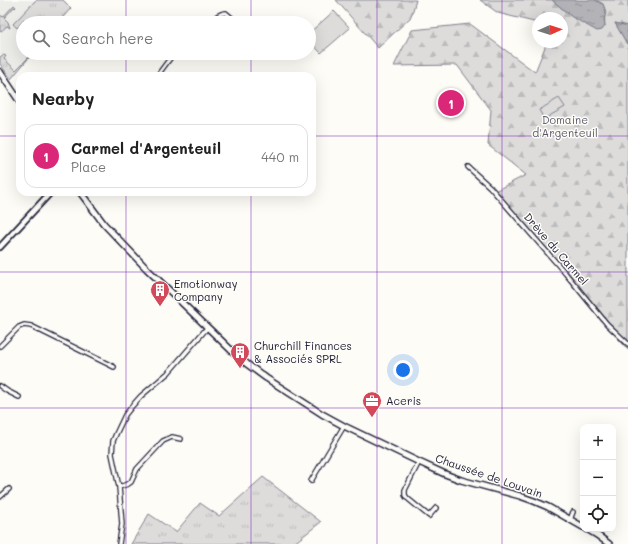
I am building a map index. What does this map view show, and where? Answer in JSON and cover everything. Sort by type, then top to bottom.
[{"type":"main road","points":[[0,72],[16,96]]},
{"type":"main road","name":"Chaussée de Louvain","points":[[83,196],[104,224],[146,268],[207,328],[231,350],[266,378],[322,414],[419,462],[461,480],[534,501],[548,507],[580,525]]},
{"type":"main road","points":[[592,532],[609,544]]},
{"type":"street","points":[[218,16],[223,12],[230,16]]},
{"type":"street","points":[[160,72],[169,60]]},
{"type":"street","name":"Drève du Carmel","points":[[468,168],[490,187],[566,274],[607,324],[628,344]]},
{"type":"street","points":[[0,247],[47,196]]},
{"type":"street","points":[[0,346],[19,327],[24,325],[31,326],[114,368]]},
{"type":"street","points":[[119,544],[122,524],[119,487],[112,454],[112,447],[116,434],[125,415],[141,396],[168,373],[207,328]]},
{"type":"street","points":[[0,386],[18,397]]},
{"type":"street","points":[[311,481],[344,426]]},
{"type":"street","points":[[119,487],[131,482],[137,469],[163,441],[172,438],[181,439]]},
{"type":"street","points":[[419,462],[405,490],[405,495],[429,516],[436,508]]},
{"type":"street","points":[[0,497],[9,489]]},
{"type":"street","points":[[570,520],[573,512]]},
{"type":"shaded area","points":[[0,0],[63,0],[71,8],[64,16],[16,16],[16,60],[27,60],[11,79],[0,64]]},
{"type":"green space","points":[[36,0],[63,0],[71,8],[64,16],[21,16]]},
{"type":"green space","points":[[336,0],[416,0],[411,17],[378,48]]},
{"type":"green space","name":"Domaine d'Argenteuil","points":[[480,0],[552,0],[566,12],[532,12],[532,22],[498,13]]},
{"type":"green space","name":"Domaine d'Argenteuil","points":[[595,0],[628,0],[628,26],[615,23],[628,45],[628,350],[493,192],[526,175],[488,145],[491,110],[457,65],[394,66],[412,30],[470,24],[535,72],[545,48],[568,48],[568,14],[572,17],[605,26],[605,12],[603,4]]},
{"type":"green space","points":[[14,5],[16,7],[14,7],[4,18],[8,22],[10,28],[7,26],[0,32],[0,15],[3,17]]},
{"type":"green space","points":[[334,11],[350,28],[321,53],[316,48],[316,27]]},
{"type":"green space","points":[[3,55],[6,56],[4,59],[16,70],[27,60],[11,79],[0,64],[0,57]]},
{"type":"green space","points":[[559,98],[565,107],[544,119],[539,110]]},
{"type":"green space","points":[[263,477],[321,522],[293,544],[131,544],[149,514],[176,532],[200,503],[219,516]]},
{"type":"water","points":[[552,0],[595,0],[603,4],[606,12],[604,20],[605,26],[602,30],[597,31],[566,12]]},
{"type":"water","points":[[615,23],[628,26],[628,45],[627,44]]},
{"type":"place","name":"Carmel d'Argenteuil","points":[[451,103]]},
{"type":"place","name":"Emotionway Company","points":[[160,307]]},
{"type":"place","name":"Churchill Finances & Associés SPRL","points":[[240,369]]},
{"type":"place","name":"Aceris","points":[[372,418]]}]
